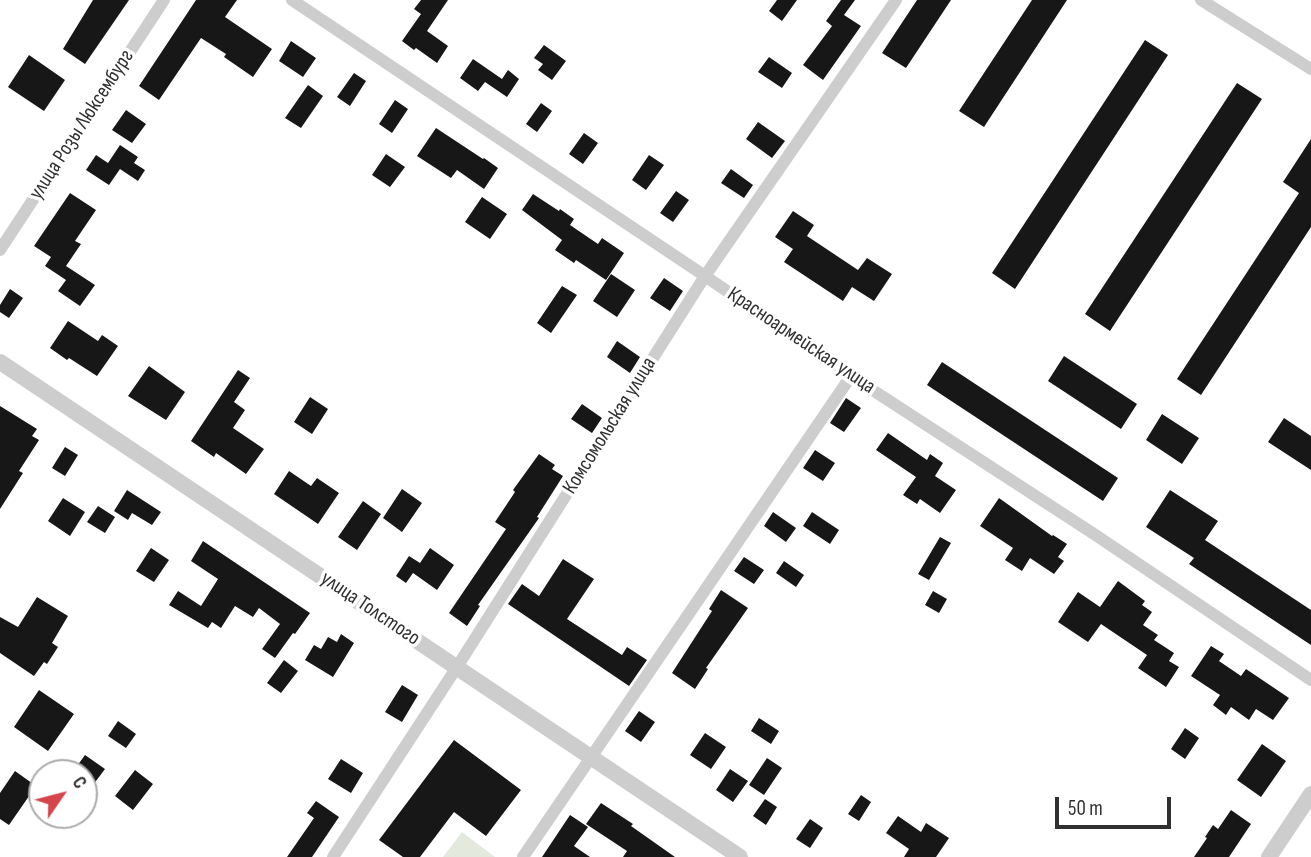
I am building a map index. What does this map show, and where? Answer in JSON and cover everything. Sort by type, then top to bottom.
[{"type":"street","name":"улица Розы Люксембург","points":[[0,250],[164,0]]},
{"type":"street","name":"Красноармейская улица","points":[[292,0],[851,376],[1094,534],[1311,680]]},
{"type":"street","name":"Комсомольская улица","points":[[333,857],[705,276],[896,0]]},
{"type":"street","points":[[1201,0],[1311,69]]},
{"type":"street","name":"улица Толстого","points":[[0,362],[740,857]]},
{"type":"street","points":[[523,857],[851,376]]},
{"type":"street","points":[[1269,857],[1311,794]]},
{"type":"shaded area","points":[[462,832],[495,857],[443,857]]},
{"type":"building","points":[[93,0],[129,0],[85,64],[63,49]]},
{"type":"building","points":[[196,0],[237,0],[225,17],[272,49],[253,77],[224,57],[226,54],[201,38],[159,100],[139,86]]},
{"type":"building","points":[[421,0],[448,0],[427,31],[448,46],[437,63],[402,41],[421,14],[414,9]]},
{"type":"building","points":[[777,0],[797,0],[782,21],[769,11]]},
{"type":"building","points":[[841,0],[855,0],[844,15],[861,26],[823,80],[803,65],[832,26],[826,21]]},
{"type":"building","points":[[917,0],[951,0],[906,68],[882,53]]},
{"type":"building","points":[[1032,0],[1067,0],[984,127],[959,111]]},
{"type":"building","points":[[1145,40],[1168,55],[1015,289],[992,273]]},
{"type":"building","points":[[291,41],[316,58],[303,77],[279,61]]},
{"type":"building","points":[[544,45],[566,61],[552,80],[538,70],[543,64],[534,58]]},
{"type":"building","points":[[29,55],[65,80],[44,111],[8,87]]},
{"type":"building","points":[[769,57],[792,73],[782,88],[758,72]]},
{"type":"building","points":[[473,59],[502,79],[508,70],[519,79],[507,97],[485,82],[478,91],[460,78]]},
{"type":"building","points":[[354,73],[366,81],[350,106],[337,97]]},
{"type":"building","points":[[1237,83],[1262,99],[1110,331],[1085,314]]},
{"type":"building","points":[[308,85],[323,96],[301,128],[285,118]]},
{"type":"building","points":[[395,100],[408,109],[392,133],[379,124]]},
{"type":"building","points":[[541,103],[552,111],[537,132],[526,124]]},
{"type":"building","points":[[126,110],[146,124],[132,143],[112,130]]},
{"type":"building","points":[[758,122],[785,141],[772,158],[746,139]]},
{"type":"building","points":[[436,128],[498,168],[484,189],[457,170],[451,178],[417,156]]},
{"type":"building","points":[[584,133],[598,143],[583,164],[569,154]]},
{"type":"building","points":[[1311,139],[1311,227],[1201,395],[1177,379],[1299,193],[1283,182]]},
{"type":"building","points":[[120,145],[138,157],[134,163],[145,170],[138,181],[120,169],[109,185],[86,170],[96,155],[108,163]]},
{"type":"building","points":[[386,154],[405,167],[390,187],[372,175]]},
{"type":"building","points":[[649,155],[664,165],[646,190],[632,180]]},
{"type":"building","points":[[731,169],[753,185],[744,198],[721,183]]},
{"type":"building","points":[[676,191],[689,200],[673,222],[660,213]]},
{"type":"building","points":[[70,193],[96,210],[75,241],[81,244],[66,266],[95,285],[80,306],[58,291],[66,280],[45,266],[51,257],[34,246]]},
{"type":"building","points":[[533,194],[574,219],[570,225],[598,244],[602,238],[624,253],[606,280],[555,250],[562,240],[522,210]]},
{"type":"building","points":[[482,197],[507,214],[490,239],[465,222]]},
{"type":"building","points":[[793,211],[814,225],[807,236],[858,270],[867,258],[892,274],[874,301],[852,287],[843,301],[784,262],[793,249],[775,237]]},
{"type":"building","points":[[611,274],[635,290],[617,317],[593,301]]},
{"type":"building","points":[[664,278],[683,291],[670,311],[650,298]]},
{"type":"building","points":[[562,286],[577,295],[551,333],[537,323]]},
{"type":"building","points":[[10,289],[23,298],[9,318],[0,312],[0,305]]},
{"type":"building","points":[[68,321],[98,341],[102,335],[118,346],[97,376],[50,348]]},
{"type":"building","points":[[617,341],[640,357],[630,373],[607,357]]},
{"type":"building","points":[[1064,356],[1137,404],[1121,429],[1048,381]]},
{"type":"building","points":[[942,362],[1118,478],[1103,501],[927,385]]},
{"type":"building","points":[[149,366],[185,392],[166,420],[128,396]]},
{"type":"building","points":[[238,370],[250,378],[234,402],[245,410],[233,428],[264,449],[246,474],[216,453],[214,457],[191,441]]},
{"type":"building","points":[[310,397],[328,409],[312,434],[294,422]]},
{"type":"building","points":[[846,398],[861,408],[844,432],[830,423]]},
{"type":"building","points":[[582,404],[602,418],[592,433],[571,419]]},
{"type":"building","points":[[0,406],[37,429],[32,436],[39,440],[19,471],[23,473],[0,509]]},
{"type":"building","points":[[1162,414],[1199,438],[1182,464],[1146,440]]},
{"type":"building","points":[[1284,418],[1311,436],[1311,470],[1268,442]]},
{"type":"building","points":[[888,433],[927,460],[930,454],[943,463],[935,476],[956,490],[940,513],[920,499],[917,504],[903,495],[916,477],[876,450]]},
{"type":"building","points":[[65,447],[78,455],[65,476],[52,468]]},
{"type":"building","points":[[815,450],[835,463],[823,481],[803,468]]},
{"type":"building","points":[[539,454],[555,465],[552,469],[563,476],[537,517],[539,518],[478,605],[480,606],[467,626],[449,613],[506,529],[495,522],[515,492],[513,490]]},
{"type":"building","points":[[289,471],[311,486],[317,478],[339,493],[318,524],[274,494]]},
{"type":"building","points":[[402,489],[422,503],[402,532],[383,518]]},
{"type":"building","points":[[127,490],[161,512],[152,525],[132,513],[128,520],[114,511]]},
{"type":"building","points":[[1170,490],[1218,521],[1205,540],[1311,610],[1311,645],[1189,564],[1194,558],[1146,527]]},
{"type":"building","points":[[63,498],[85,512],[70,536],[48,521]]},
{"type":"building","points":[[999,498],[1067,544],[1058,557],[1064,561],[1054,574],[1030,558],[1022,571],[1005,560],[1013,548],[980,526]]},
{"type":"building","points":[[363,501],[381,514],[357,550],[338,537]]},
{"type":"building","points":[[98,506],[115,517],[105,533],[87,522]]},
{"type":"building","points":[[773,512],[796,528],[786,542],[764,526]]},
{"type":"building","points":[[812,512],[839,530],[830,544],[803,526]]},
{"type":"building","points":[[940,537],[951,543],[929,580],[918,574]]},
{"type":"building","points":[[203,541],[310,613],[275,658],[262,649],[280,624],[259,608],[253,617],[235,606],[221,628],[212,622],[208,628],[169,605],[178,591],[201,606],[218,579],[191,561]]},
{"type":"building","points":[[151,548],[169,560],[154,582],[136,571]]},
{"type":"building","points":[[430,548],[454,565],[437,590],[413,573],[406,583],[396,576],[409,556],[420,563]]},
{"type":"building","points":[[744,557],[764,570],[754,584],[734,571]]},
{"type":"building","points":[[563,559],[594,579],[567,619],[622,655],[627,647],[647,660],[629,686],[508,604],[522,584],[539,596]]},
{"type":"building","points":[[784,561],[804,575],[796,587],[776,573]]},
{"type":"building","points":[[1118,581],[1145,601],[1142,605],[1152,612],[1143,625],[1158,635],[1154,640],[1174,653],[1169,661],[1179,667],[1166,687],[1138,668],[1147,655],[1101,624],[1088,642],[1058,622],[1078,592],[1100,607]]},
{"type":"building","points":[[721,590],[748,608],[706,668],[708,669],[695,689],[672,673],[712,611],[709,609]]},
{"type":"building","points":[[933,591],[947,599],[939,613],[925,605]]},
{"type":"building","points":[[37,597],[68,616],[52,643],[58,647],[47,664],[44,662],[34,676],[0,653],[0,617],[18,627]]},
{"type":"building","points":[[341,634],[354,643],[333,677],[305,660],[314,645],[321,649],[328,637],[337,642]]},
{"type":"building","points":[[1211,646],[1224,654],[1219,661],[1241,676],[1246,669],[1289,698],[1273,720],[1256,709],[1249,720],[1231,707],[1226,715],[1213,705],[1220,695],[1191,676]]},
{"type":"building","points":[[284,660],[298,671],[281,693],[267,683]]},
{"type":"building","points":[[402,685],[418,695],[402,722],[385,712]]},
{"type":"building","points":[[39,690],[74,714],[48,751],[14,727]]},
{"type":"building","points":[[639,711],[655,722],[641,742],[625,731]]},
{"type":"building","points":[[759,718],[779,731],[771,744],[751,731]]},
{"type":"building","points":[[118,721],[136,734],[126,748],[108,736]]},
{"type":"building","points":[[1185,728],[1199,738],[1185,759],[1171,749]]},
{"type":"building","points":[[705,733],[726,747],[711,769],[690,755]]},
{"type":"building","points":[[454,740],[521,790],[486,836],[454,812],[420,857],[403,857],[379,840]]},
{"type":"building","points":[[1262,744],[1286,761],[1261,797],[1237,780]]},
{"type":"building","points":[[767,758],[782,768],[764,795],[749,785]]},
{"type":"building","points":[[341,759],[363,773],[351,793],[328,779]]},
{"type":"building","points":[[98,764],[105,769],[98,778]]},
{"type":"building","points":[[730,769],[748,781],[733,802],[716,790]]},
{"type":"building","points":[[135,770],[153,784],[133,810],[115,796]]},
{"type":"building","points":[[15,771],[28,780],[28,798],[9,825],[0,819],[0,793]]},
{"type":"building","points":[[861,795],[871,802],[859,821],[848,814]]},
{"type":"building","points":[[765,799],[777,807],[766,825],[753,816]]},
{"type":"building","points":[[316,801],[339,817],[312,857],[287,857],[314,818],[307,813]]},
{"type":"building","points":[[601,803],[675,857],[623,857],[627,851],[586,824]]},
{"type":"building","points":[[1231,810],[1251,824],[1229,857],[1194,857],[1213,825],[1218,829]]},
{"type":"building","points":[[570,815],[588,827],[574,846],[590,857],[542,857]]},
{"type":"building","points":[[898,816],[921,832],[926,823],[949,838],[936,857],[904,857],[909,849],[886,833]]},
{"type":"building","points":[[810,819],[823,828],[810,848],[796,839]]}]
